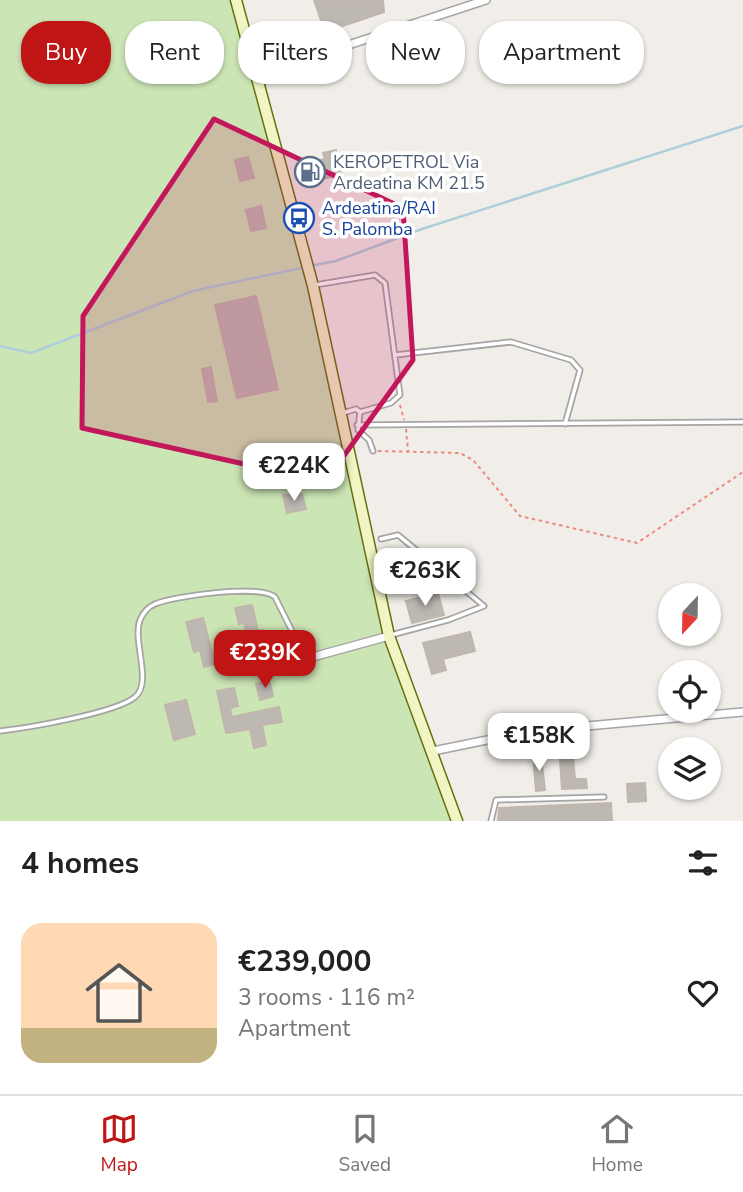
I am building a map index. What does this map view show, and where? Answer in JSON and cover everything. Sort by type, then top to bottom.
[{"type":"main road","points":[[236,2],[241,21]]},
{"type":"main road","points":[[259,84],[313,286],[389,636],[457,821]]},
{"type":"street","points":[[352,44],[486,0]]},
{"type":"street","points":[[276,667],[389,636]]},
{"type":"street","points":[[433,751],[531,731],[743,712]]},
{"type":"lane","points":[[313,286],[375,275],[381,277],[385,283],[399,388],[397,400],[360,412],[356,409],[340,414]]},
{"type":"lane","points":[[395,355],[511,342],[571,360],[580,370],[565,424]]},
{"type":"lane","points":[[360,412],[358,425],[373,451]]},
{"type":"lane","points":[[358,425],[743,422]]},
{"type":"lane","points":[[381,539],[398,535],[483,609],[389,636]]},
{"type":"lane","points":[[379,592],[444,573]]},
{"type":"lane","points":[[0,731],[112,707],[135,697],[142,686],[138,634],[140,620],[149,608],[165,601],[235,592],[269,592],[304,648],[321,656]]},
{"type":"lane","points":[[491,821],[496,800],[604,797]]},
{"type":"path","points":[[373,451],[460,453],[473,460],[520,516],[626,543],[642,542],[743,472]]},
{"type":"highlighted area","points":[[214,119],[403,208],[413,360],[325,482],[82,428],[83,316]]},
{"type":"green space","points":[[0,0],[236,0],[242,21],[238,21],[238,84],[259,84],[313,286],[379,592],[457,821],[0,821]]},
{"type":"building","points":[[314,0],[383,0],[384,12],[352,23],[321,21]]},
{"type":"building","points":[[336,150],[342,175],[302,183],[297,166],[325,159],[323,153]]},
{"type":"building","points":[[248,157],[254,178],[240,181],[235,160]]},
{"type":"building","points":[[261,206],[266,228],[251,231],[246,210]]},
{"type":"building","points":[[256,296],[278,389],[237,398],[215,305]]},
{"type":"building","points":[[211,367],[217,401],[208,402],[202,369]]},
{"type":"building","points":[[317,445],[324,473],[313,475],[306,447]]},
{"type":"building","points":[[302,494],[306,509],[287,513],[283,495]]},
{"type":"building","points":[[438,593],[444,615],[412,623],[406,601]]},
{"type":"building","points":[[252,605],[258,631],[264,630],[266,642],[261,643],[265,658],[252,661],[244,623],[239,624],[235,608]]},
{"type":"building","points":[[203,618],[215,664],[204,667],[200,650],[194,652],[186,622]]},
{"type":"building","points":[[470,632],[475,651],[443,659],[446,670],[432,674],[423,643]]},
{"type":"building","points":[[269,680],[273,696],[260,700],[256,684]]},
{"type":"building","points":[[234,688],[238,706],[230,708],[232,717],[279,707],[282,722],[262,725],[266,745],[254,748],[250,729],[226,733],[217,691]]},
{"type":"building","points":[[186,700],[195,734],[174,740],[165,705]]},
{"type":"building","points":[[559,745],[567,745],[568,757],[573,757],[575,779],[586,779],[587,788],[562,789]]},
{"type":"building","points":[[533,755],[541,755],[545,790],[536,791]]},
{"type":"building","points":[[645,783],[646,801],[628,802],[627,784]]},
{"type":"building","points":[[611,803],[612,821],[498,821],[499,808]]},
{"type":"waterway","points":[[315,265],[336,261],[422,229],[743,126]]},
{"type":"waterway","points":[[0,346],[31,353],[193,291],[301,268]]},
{"type":"place","name":"KEROPETROL Via Ardeatina KM 21.5","points":[[310,172]]},
{"type":"place","name":"Ardeatina/RAI S. Palomba","points":[[299,218]]}]
